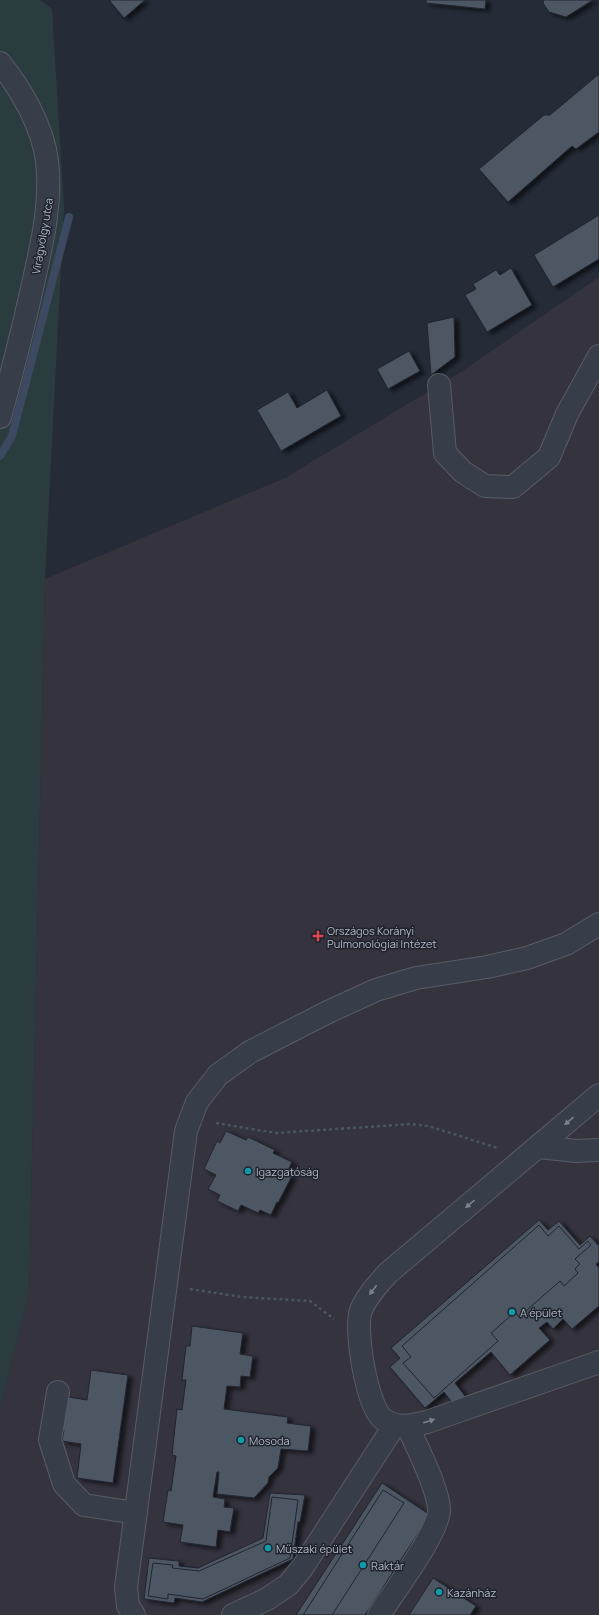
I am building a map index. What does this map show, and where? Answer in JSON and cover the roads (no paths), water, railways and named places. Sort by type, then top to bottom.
[{"type":"street","name":"Virágvölgy utca","points":[[0,63],[11,78],[36,122],[47,159],[50,190],[40,250],[17,356],[0,417]]},
{"type":"street","points":[[439,385],[445,453],[463,472],[485,486],[513,487],[549,457],[567,414],[599,356]]},
{"type":"street","points":[[134,1615],[128,1606],[126,1587],[186,1131],[197,1102],[218,1075],[250,1052],[326,1013],[376,990],[416,978],[527,958],[566,944],[599,924]]},
{"type":"street","points":[[599,1095],[388,1273],[371,1292],[361,1311],[359,1338],[365,1375],[373,1405],[382,1418],[401,1426],[427,1422],[599,1362]]},
{"type":"street","points":[[533,1152],[599,1150]]},
{"type":"street","points":[[58,1392],[50,1440],[64,1484],[84,1505],[136,1512]]},
{"type":"street","points":[[233,1615],[267,1599],[288,1585],[401,1426]]},
{"type":"street","points":[[379,1615],[433,1533],[439,1510],[436,1492],[401,1426]]},
{"type":"waterway","points":[[0,456],[12,436],[69,217]]},
{"type":"place","name":"Országos Korányi Pulmonológiai Intézet","points":[[318,936]]},
{"type":"place","name":"Igazgatóság","points":[[248,1171]]},
{"type":"place","name":"A épület","points":[[512,1312]]},
{"type":"place","name":"Mosoda","points":[[241,1440]]},
{"type":"place","name":"Műszaki épület","points":[[268,1548]]},
{"type":"place","name":"Raktár","points":[[363,1565]]},
{"type":"place","name":"Kazánház","points":[[439,1592]]}]
